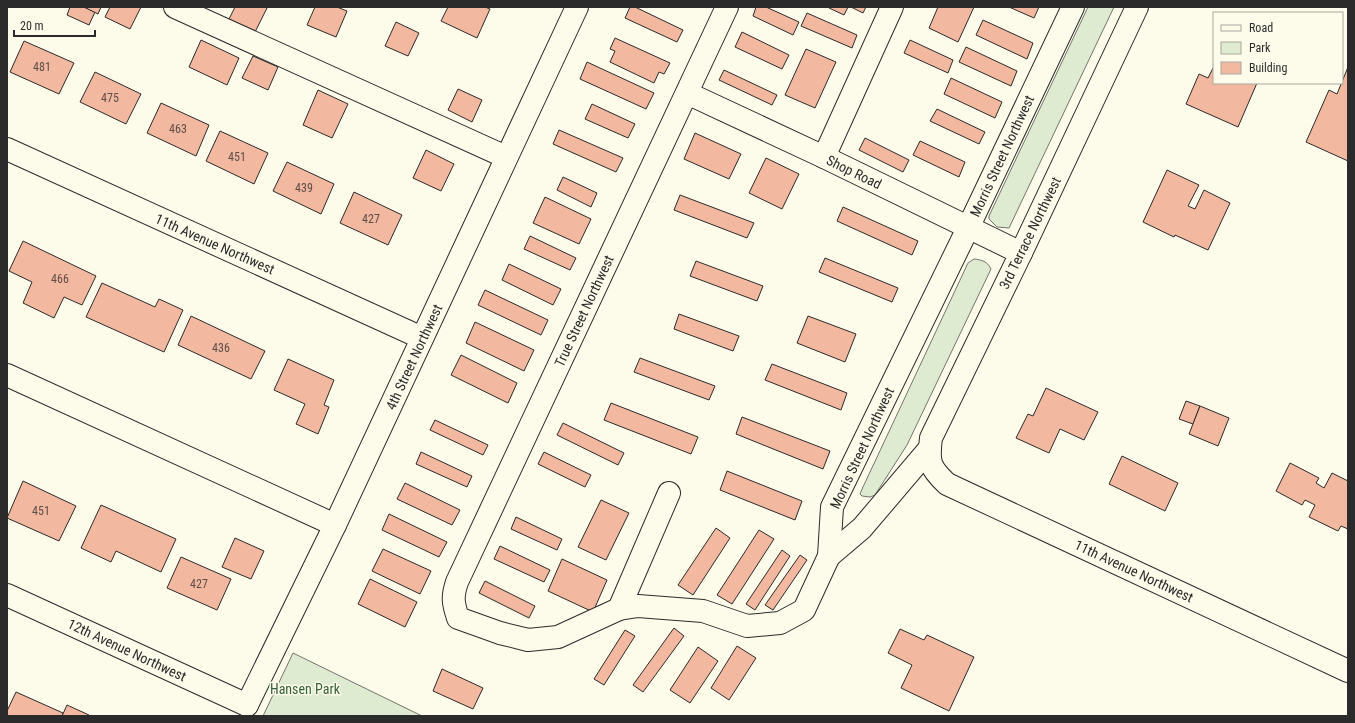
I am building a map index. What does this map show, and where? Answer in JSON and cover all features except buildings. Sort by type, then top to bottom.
[{"type":"street","points":[[175,7],[506,157]]},
{"type":"street","name":"4th Street Northwest","points":[[249,710],[577,7]]},
{"type":"street","name":"True Street Northwest","points":[[458,618],[453,595],[456,582],[727,7]]},
{"type":"street","points":[[824,157],[892,7]]},
{"type":"street","name":"Morris Street Northwest","points":[[458,618],[500,634],[528,640],[558,637],[620,609],[638,606],[703,611],[747,626],[780,623],[804,610],[829,556],[832,507],[968,228],[1073,7]]},
{"type":"street","name":"3rd Terrace Northwest","points":[[929,454],[931,438],[1021,253],[1137,7]]},
{"type":"street","name":"Shop Road","points":[[687,93],[824,157],[1021,253]]},
{"type":"street","name":"11th Avenue Northwest","points":[[7,149],[422,338]]},
{"type":"street","points":[[7,375],[335,525]]},
{"type":"street","points":[[829,556],[862,528],[929,454]]},
{"type":"street","name":"11th Avenue Northwest","points":[[929,454],[932,469],[947,484],[1348,671]]},
{"type":"street","points":[[620,609],[669,492]]},
{"type":"street","name":"12th Avenue Northwest","points":[[7,595],[249,710]]},
{"type":"green space","points":[[1088,7],[1114,7],[1009,228],[997,227],[989,219],[989,216]]},
{"type":"green space","points":[[974,259],[984,261],[991,269],[907,445],[875,495],[870,497],[862,496],[860,494],[863,487],[968,263]]},
{"type":"green space","name":"Hansen Park","points":[[293,653],[422,716],[263,716]]}]
